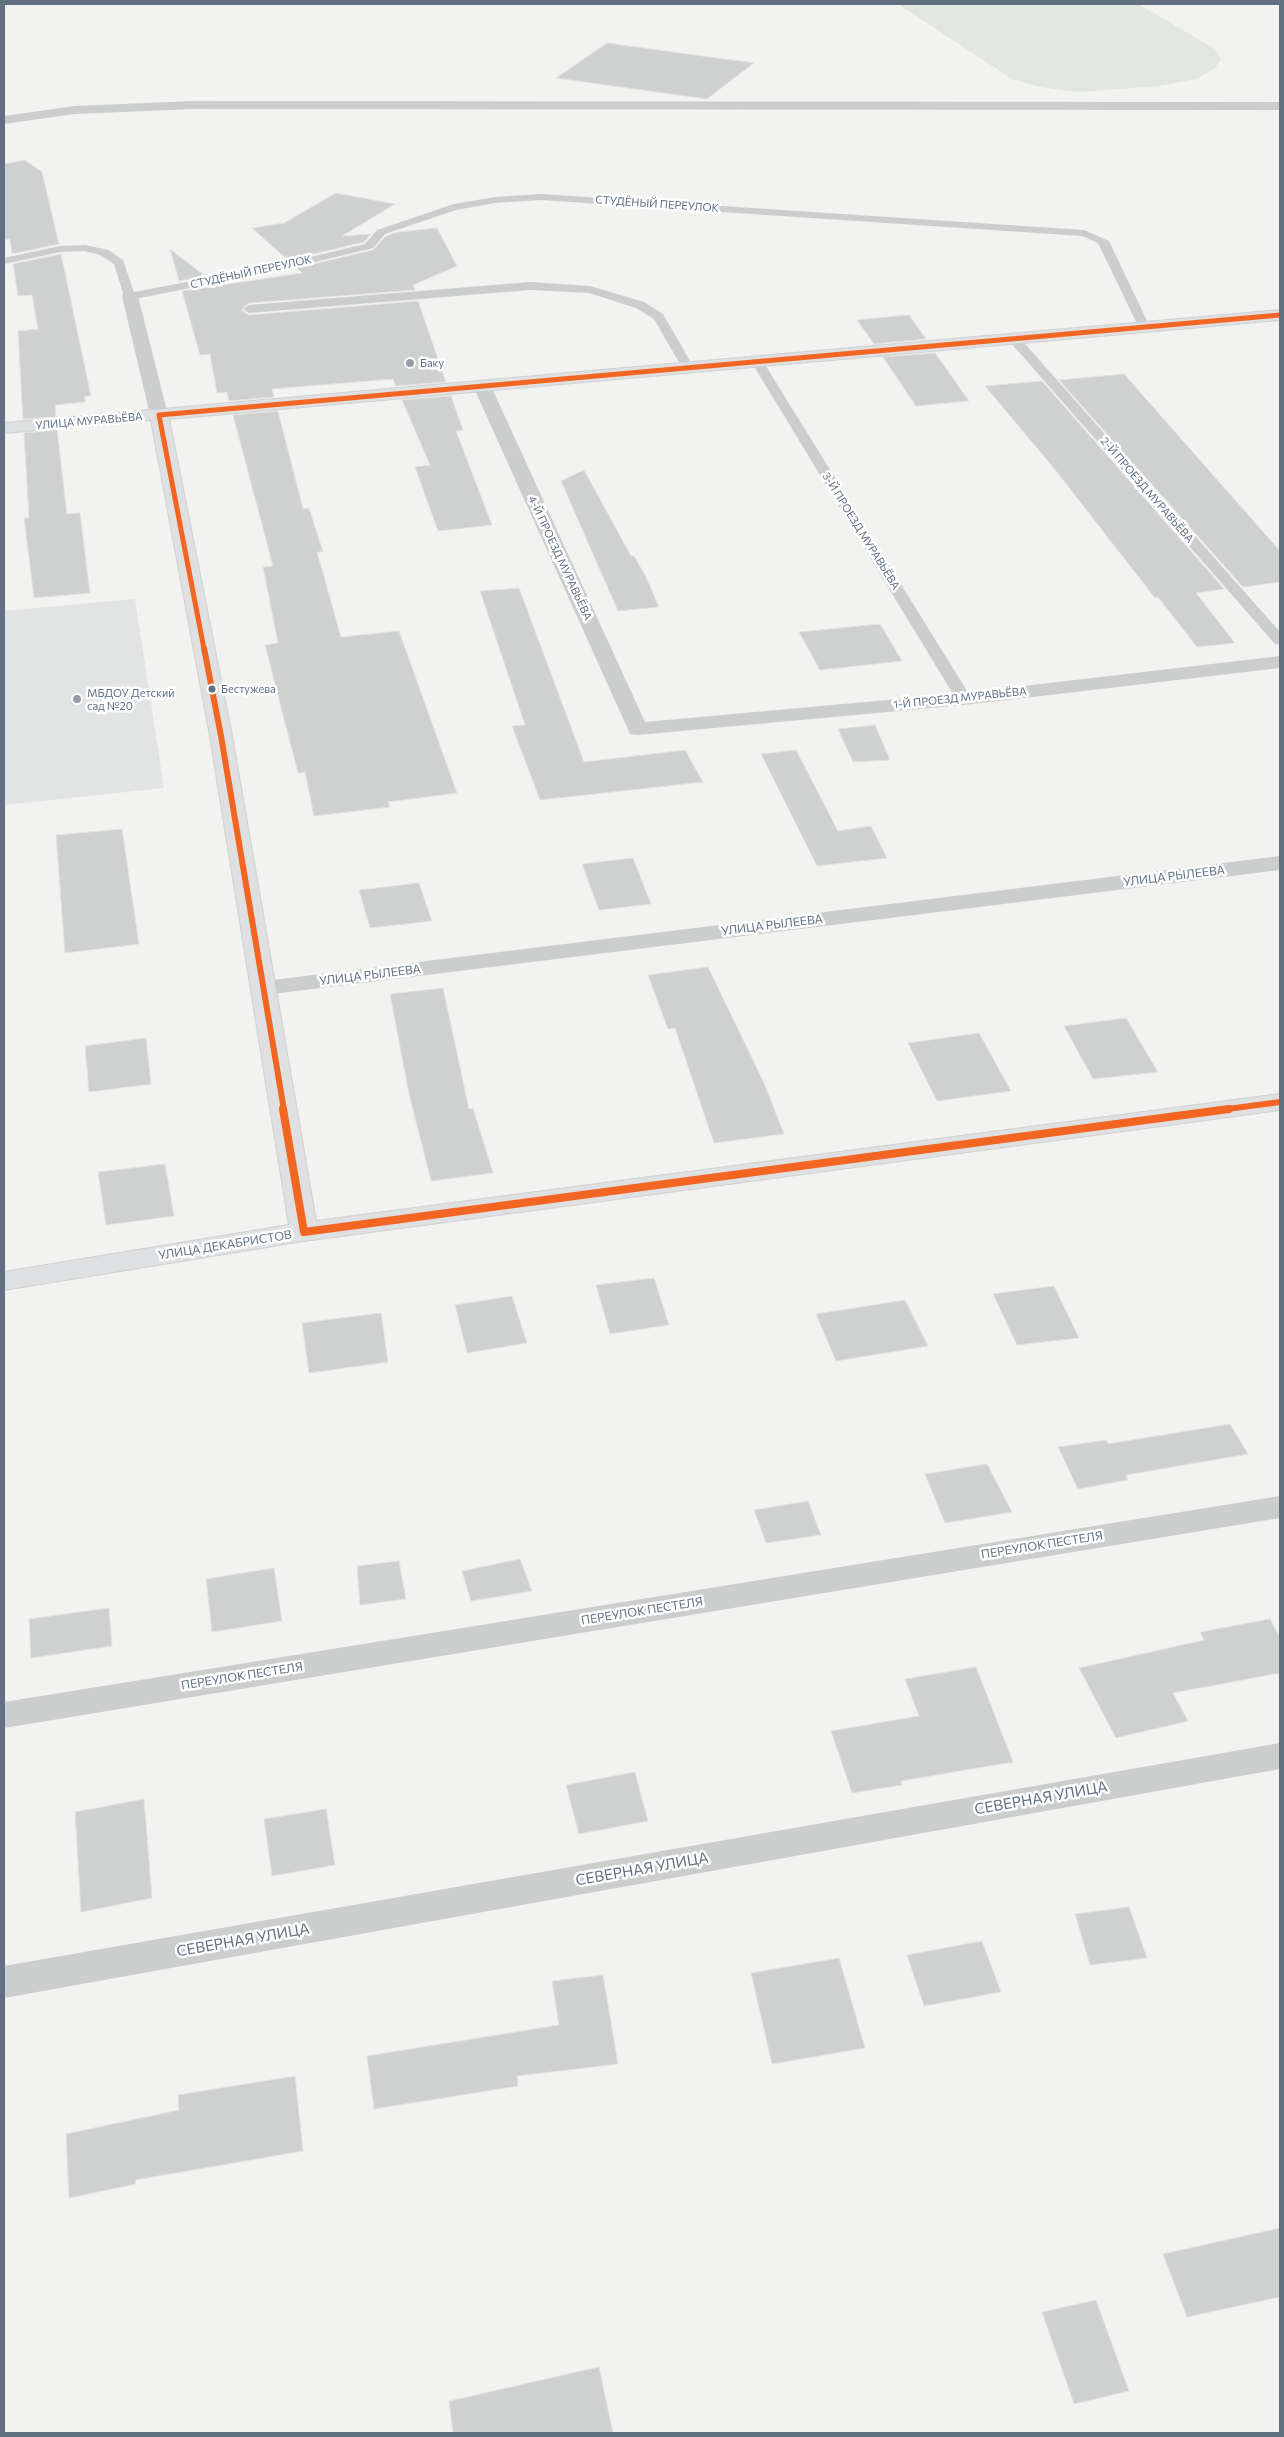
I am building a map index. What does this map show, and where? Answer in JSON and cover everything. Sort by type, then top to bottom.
[{"type":"street","points":[[4,120],[75,110],[193,105],[1280,106]]},
{"type":"street","points":[[130,296],[159,415],[221,736],[304,1232]]},
{"type":"street","name":"УЛИЦА МУРАВЬЁВА","points":[[4,428],[758,363],[1280,315]]},
{"type":"street","name":"4-Й ПРОЕЗД МУРАВЬЁВА","points":[[482,386],[638,729]]},
{"type":"street","name":"1-Й ПРОЕЗД МУРАВЬЁВА","points":[[638,729],[964,699],[1280,662]]},
{"type":"street","name":"УЛИЦА РЫЛЕЕВА","points":[[264,988],[1280,863]]},
{"type":"street","name":"УЛИЦА ДЕКАБРИСТОВ","points":[[4,1281],[304,1232],[1280,1102]]},
{"type":"street","name":"ПЕРЕУЛОК ПЕСТЕЛЯ","points":[[4,1715],[1280,1506]]},
{"type":"street","name":"СЕВЕРНАЯ УЛИЦА","points":[[4,1982],[1280,1756]]},
{"type":"lane","name":"СТУДЁНЫЙ ПЕРЕУЛОК","points":[[130,296],[290,265],[368,246],[381,232],[454,207],[495,200],[541,197],[1084,233],[1102,241],[1144,327]]},
{"type":"lane","points":[[4,261],[60,249],[85,248],[104,252],[119,262],[130,296]]},
{"type":"lane","points":[[249,309],[530,286],[590,290],[640,306],[659,317],[688,368]]},
{"type":"lane","name":"2-Й ПРОЕЗД МУРАВЬЁВА","points":[[1015,340],[1280,641]]},
{"type":"lane","name":"3-Й ПРОЕЗД МУРАВЬЁВА","points":[[758,363],[964,699]]},
{"type":"shaded area","points":[[898,4],[1138,4],[1215,49],[1221,59],[1215,68],[1196,79],[1159,86],[1079,92],[1040,87],[1012,79]]},
{"type":"shaded area","name":"МБДОУ Детский сад №20","points":[[135,599],[164,788],[4,805],[4,611]]},
{"type":"building","points":[[607,43],[754,63],[707,99],[556,78]]},
{"type":"building","points":[[25,160],[42,172],[59,244],[12,254],[10,239],[4,240],[4,164]]},
{"type":"building","points":[[336,193],[395,204],[342,236],[371,234],[364,242],[288,260],[252,228],[284,223]]},
{"type":"building","points":[[437,228],[457,266],[413,285],[415,290],[249,303],[241,310],[249,315],[418,301],[446,382],[396,386],[393,379],[272,389],[274,397],[229,401],[227,392],[217,393],[210,354],[200,355],[182,291],[302,273],[297,268],[373,250],[386,236],[398,232]]},
{"type":"building","points":[[170,249],[205,276],[179,281]]},
{"type":"building","points":[[61,254],[91,396],[85,396],[85,402],[55,405],[56,417],[23,419],[18,331],[38,329],[32,295],[18,296],[13,264]]},
{"type":"building","points":[[909,315],[926,339],[874,344],[857,320]]},
{"type":"building","points":[[935,353],[969,401],[916,406],[883,357]]},
{"type":"building","points":[[1124,374],[1280,551],[1280,582],[1243,587],[1059,380]]},
{"type":"building","points":[[1042,381],[1224,589],[1196,593],[1235,643],[1197,647],[1158,597],[1155,598],[1053,467],[985,386]]},
{"type":"building","points":[[451,396],[463,430],[456,431],[492,525],[438,531],[415,467],[430,465],[402,400]]},
{"type":"building","points":[[278,411],[303,509],[309,508],[323,552],[317,552],[341,637],[399,631],[457,793],[388,802],[390,807],[314,816],[305,772],[298,773],[265,645],[278,643],[263,567],[273,566],[233,415]]},
{"type":"building","points":[[57,430],[67,514],[80,513],[90,593],[34,598],[24,518],[29,518],[24,433]]},
{"type":"building","points":[[584,470],[631,556],[634,556],[646,577],[659,607],[618,611],[561,481]]},
{"type":"building","points":[[519,588],[584,762],[685,750],[703,782],[540,800],[512,726],[525,725],[480,591]]},
{"type":"building","points":[[880,624],[902,661],[820,670],[799,632]]},
{"type":"building","points":[[875,725],[890,760],[853,762],[838,729]]},
{"type":"building","points":[[796,750],[838,831],[871,826],[887,858],[817,866],[761,754]]},
{"type":"building","points":[[122,829],[139,944],[65,953],[56,835]]},
{"type":"building","points":[[633,858],[651,904],[599,910],[582,864]]},
{"type":"building","points":[[419,883],[432,921],[370,928],[359,890]]},
{"type":"building","points":[[708,967],[764,1083],[784,1134],[714,1143],[675,1028],[668,1029],[648,975]]},
{"type":"building","points":[[443,988],[469,1109],[473,1108],[493,1173],[431,1181],[409,1094],[390,994]]},
{"type":"building","points":[[1126,1018],[1158,1072],[1093,1079],[1064,1026]]},
{"type":"building","points":[[979,1033],[1011,1091],[937,1101],[908,1043]]},
{"type":"building","points":[[146,1038],[151,1084],[89,1092],[85,1046]]},
{"type":"building","points":[[165,1164],[174,1216],[106,1225],[98,1172]]},
{"type":"building","points":[[654,1278],[669,1325],[610,1334],[596,1285]]},
{"type":"building","points":[[1054,1286],[1079,1338],[1017,1345],[993,1294]]},
{"type":"building","points":[[512,1296],[527,1343],[467,1353],[455,1305]]},
{"type":"building","points":[[905,1300],[928,1346],[836,1361],[816,1314]]},
{"type":"building","points":[[381,1313],[388,1362],[309,1373],[302,1323]]},
{"type":"building","points":[[1230,1424],[1248,1454],[1126,1475],[1128,1480],[1078,1489],[1058,1447],[1106,1440],[1108,1444]]},
{"type":"building","points":[[987,1464],[1012,1512],[945,1523],[925,1474]]},
{"type":"building","points":[[808,1501],[821,1535],[766,1543],[754,1510]]},
{"type":"building","points":[[520,1559],[532,1591],[471,1601],[462,1571]]},
{"type":"building","points":[[399,1561],[406,1599],[360,1605],[357,1566]]},
{"type":"building","points":[[274,1568],[282,1621],[212,1632],[206,1579]]},
{"type":"building","points":[[109,1608],[112,1646],[31,1658],[29,1619]]},
{"type":"building","points":[[1270,1619],[1280,1638],[1280,1673],[1173,1693],[1188,1721],[1116,1738],[1079,1668],[1204,1640],[1200,1632]]},
{"type":"building","points":[[976,1667],[1013,1762],[901,1781],[902,1785],[852,1793],[831,1731],[919,1716],[905,1679]]},
{"type":"building","points":[[635,1772],[648,1821],[579,1834],[566,1785]]},
{"type":"building","points":[[144,1799],[152,1898],[81,1912],[75,1812]]},
{"type":"building","points":[[326,1809],[335,1865],[272,1876],[264,1819]]},
{"type":"building","points":[[1129,1907],[1147,1958],[1090,1965],[1075,1914]]},
{"type":"building","points":[[982,1941],[1001,1992],[924,2006],[907,1955]]},
{"type":"building","points":[[839,1958],[865,2048],[772,2064],[751,1973]]},
{"type":"building","points":[[603,1975],[618,2064],[517,2076],[518,2086],[374,2109],[367,2056],[559,2025],[552,1981]]},
{"type":"building","points":[[295,2076],[303,2151],[135,2180],[136,2184],[69,2198],[66,2134],[179,2110],[178,2095]]},
{"type":"building","points":[[1280,2228],[1280,2297],[1187,2317],[1163,2254]]},
{"type":"building","points":[[1096,2300],[1129,2391],[1074,2404],[1042,2312]]},
{"type":"building","points":[[599,2367],[613,2433],[453,2433],[449,2401]]},
{"type":"transit line","points":[[1280,315],[159,415],[221,736],[304,1232],[1280,1102]]},
{"type":"place","name":"Баку","points":[[410,363]]},
{"type":"place","name":"Бестужева","points":[[212,689]]},
{"type":"place","name":"МБДОУ Детский сад №20","points":[[77,699]]}]
